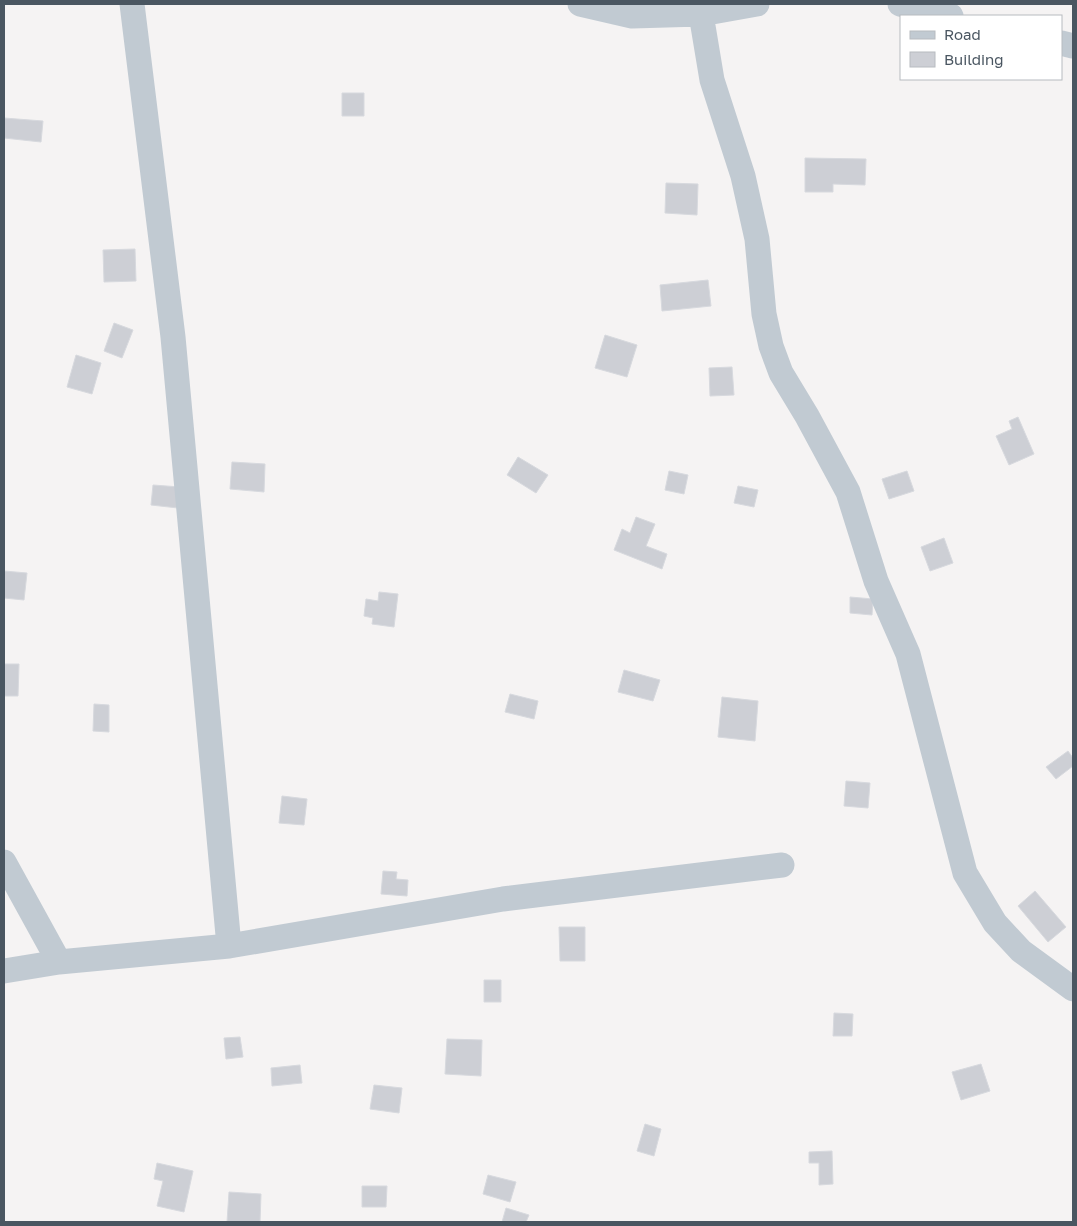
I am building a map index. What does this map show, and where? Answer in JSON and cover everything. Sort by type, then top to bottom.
[{"type":"street","points":[[132,4],[173,337],[229,946]]},
{"type":"street","points":[[580,4],[632,16],[700,14],[757,4]]},
{"type":"street","points":[[900,4],[947,15]]},
{"type":"street","points":[[700,14],[712,80],[743,176],[753,221],[764,314],[771,346],[781,372],[848,492],[876,581],[908,654],[965,873],[995,923],[1021,951],[1073,989]]},
{"type":"street","points":[[4,862],[59,962]]},
{"type":"street","points":[[4,970],[59,962],[229,946],[503,899],[782,865]]},
{"type":"building","points":[[342,93],[364,93],[364,116],[342,116]]},
{"type":"building","points":[[4,118],[43,121],[41,142],[4,138]]},
{"type":"building","points":[[805,158],[866,159],[865,185],[833,184],[833,192],[805,192]]},
{"type":"building","points":[[666,183],[698,184],[697,215],[665,213]]},
{"type":"building","points":[[135,249],[136,281],[104,282],[103,250]]},
{"type":"building","points":[[708,280],[711,306],[662,311],[660,285]]},
{"type":"building","points":[[114,323],[133,330],[122,358],[104,351]]},
{"type":"building","points":[[605,335],[637,345],[627,377],[595,368]]},
{"type":"building","points":[[76,355],[101,363],[92,394],[67,387]]},
{"type":"building","points":[[732,367],[734,395],[710,396],[709,368]]},
{"type":"building","points":[[1018,417],[1034,454],[1009,465],[996,436],[1012,429],[1009,421]]},
{"type":"building","points":[[518,457],[548,475],[536,493],[507,475]]},
{"type":"building","points":[[232,462],[265,464],[264,492],[230,489]]},
{"type":"building","points":[[669,471],[688,475],[684,494],[665,490]]},
{"type":"building","points":[[907,471],[914,491],[889,499],[882,479]]},
{"type":"building","points":[[153,485],[180,487],[178,508],[151,505]]},
{"type":"building","points":[[738,486],[758,490],[754,507],[734,503]]},
{"type":"building","points":[[636,517],[655,524],[646,546],[667,554],[662,569],[614,550],[622,529],[630,533]]},
{"type":"building","points":[[944,538],[953,563],[930,571],[921,547]]},
{"type":"building","points":[[4,571],[27,573],[24,600],[4,598]]},
{"type":"building","points":[[379,592],[398,594],[394,627],[372,624],[373,618],[364,616],[366,599],[378,601]]},
{"type":"building","points":[[850,597],[873,599],[872,615],[850,613]]},
{"type":"building","points":[[4,664],[19,664],[18,696],[4,696]]},
{"type":"building","points":[[624,670],[660,680],[653,701],[618,692]]},
{"type":"building","points":[[510,694],[538,701],[534,719],[505,712]]},
{"type":"building","points":[[722,697],[758,701],[755,741],[718,737]]},
{"type":"building","points":[[94,704],[109,705],[109,732],[93,731]]},
{"type":"building","points":[[1068,751],[1073,758],[1073,766],[1056,779],[1046,767]]},
{"type":"building","points":[[846,781],[870,783],[868,808],[844,806]]},
{"type":"building","points":[[282,796],[307,799],[304,825],[279,823]]},
{"type":"building","points":[[383,871],[397,872],[396,879],[408,880],[407,896],[381,894]]},
{"type":"building","points":[[1035,891],[1066,927],[1048,942],[1018,906]]},
{"type":"building","points":[[559,927],[585,927],[585,961],[560,961]]},
{"type":"building","points":[[484,980],[501,980],[501,1002],[484,1002]]},
{"type":"building","points":[[834,1013],[853,1014],[852,1036],[833,1036]]},
{"type":"building","points":[[240,1037],[243,1057],[226,1059],[224,1038]]},
{"type":"building","points":[[447,1039],[482,1040],[481,1076],[445,1074]]},
{"type":"building","points":[[981,1064],[990,1091],[961,1100],[952,1072]]},
{"type":"building","points":[[300,1065],[302,1083],[272,1086],[271,1068]]},
{"type":"building","points":[[374,1085],[402,1088],[399,1113],[370,1109]]},
{"type":"building","points":[[645,1124],[661,1129],[654,1156],[637,1151]]},
{"type":"building","points":[[832,1151],[833,1184],[819,1185],[819,1163],[809,1163],[809,1152]]},
{"type":"building","points":[[157,1163],[193,1171],[184,1212],[157,1206],[163,1181],[154,1179]]},
{"type":"building","points":[[488,1175],[516,1182],[510,1202],[483,1194]]},
{"type":"building","points":[[362,1186],[387,1186],[386,1207],[362,1207]]},
{"type":"building","points":[[229,1192],[261,1194],[260,1222],[227,1222]]},
{"type":"building","points":[[506,1208],[529,1215],[526,1222],[502,1222]]}]
